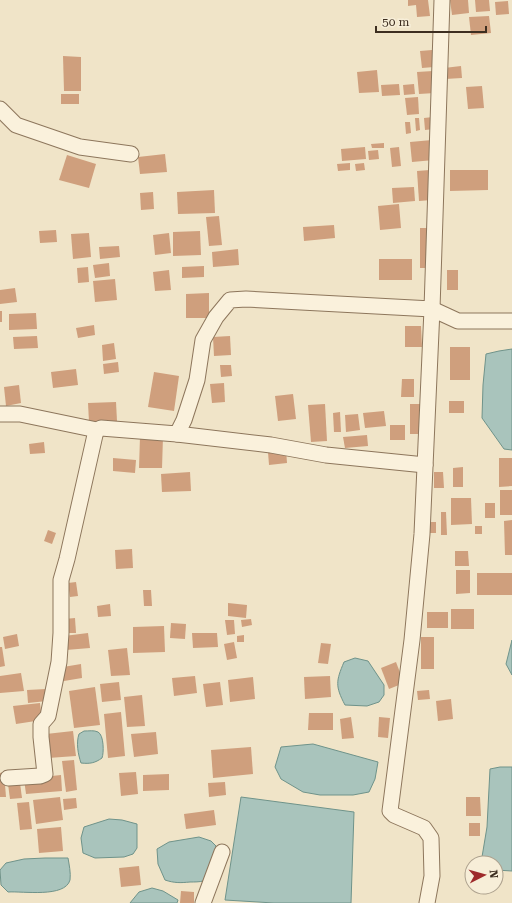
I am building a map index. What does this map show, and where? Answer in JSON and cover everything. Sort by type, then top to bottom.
[{"type":"street","points":[[427,903],[432,876],[431,838],[424,828],[394,816],[390,811],[412,640],[422,534],[432,309],[442,0]]},
{"type":"street","points":[[0,109],[16,125],[80,147],[131,154]]},
{"type":"street","points":[[177,434],[184,420],[197,380],[203,340],[216,316],[230,300],[246,299],[432,309],[458,321],[512,321]]},
{"type":"street","points":[[0,414],[20,414],[97,430],[101,428],[177,434],[271,445],[326,455],[425,465]]},
{"type":"street","points":[[8,778],[40,776],[45,774],[41,724],[48,716],[59,662],[62,633],[61,580],[68,560],[97,430]]},
{"type":"street","points":[[203,903],[222,852]]},
{"type":"water","points":[[512,349],[512,450],[504,449],[482,418],[486,354]]},
{"type":"water","points":[[512,640],[512,675],[506,664]]},
{"type":"water","points":[[355,658],[368,661],[384,685],[384,695],[379,702],[367,706],[345,705],[338,688],[339,674],[344,662]]},
{"type":"water","points":[[84,731],[96,731],[100,734],[103,748],[102,758],[95,762],[81,763],[78,752],[78,741],[79,734]]},
{"type":"water","points":[[313,744],[378,762],[375,779],[369,792],[353,795],[320,795],[303,792],[281,779],[275,767],[281,747]]},
{"type":"water","points":[[512,767],[512,871],[504,870],[504,855],[482,855],[487,827],[490,769]]},
{"type":"water","points":[[241,797],[354,812],[351,903],[274,903],[225,900]]},
{"type":"water","points":[[109,819],[122,820],[137,824],[137,848],[133,854],[124,857],[95,858],[83,853],[81,838],[84,827]]},
{"type":"water","points":[[199,837],[211,841],[216,846],[214,865],[210,875],[200,882],[171,882],[165,880],[158,864],[157,849],[169,842]]},
{"type":"water","points":[[68,858],[70,880],[67,886],[52,891],[33,893],[8,892],[1,885],[0,870],[6,863],[24,859]]},
{"type":"water","points":[[152,888],[163,891],[178,900],[177,903],[130,903],[139,892]]},
{"type":"building","points":[[408,0],[428,0],[430,16],[417,17],[416,5],[408,6]]},
{"type":"building","points":[[450,0],[468,0],[469,13],[452,15]]},
{"type":"building","points":[[475,0],[489,0],[490,11],[476,12]]},
{"type":"building","points":[[508,1],[509,14],[496,15],[495,2]]},
{"type":"building","points":[[489,16],[491,33],[471,35],[469,17]]},
{"type":"building","points":[[432,50],[434,67],[422,68],[420,51]]},
{"type":"building","points":[[63,56],[81,57],[81,91],[64,91]]},
{"type":"building","points":[[461,66],[462,78],[445,79],[444,68]]},
{"type":"building","points":[[377,70],[379,92],[359,93],[357,72]]},
{"type":"building","points":[[433,71],[435,93],[419,94],[417,72]]},
{"type":"building","points":[[399,84],[400,95],[382,96],[381,85]]},
{"type":"building","points":[[414,84],[415,94],[404,95],[403,85]]},
{"type":"building","points":[[482,86],[484,108],[468,109],[466,87]]},
{"type":"building","points":[[61,94],[79,94],[79,104],[61,104]]},
{"type":"building","points":[[418,97],[419,114],[407,115],[405,98]]},
{"type":"building","points":[[433,117],[434,129],[425,130],[424,118]]},
{"type":"building","points":[[415,118],[419,118],[420,130],[416,131]]},
{"type":"building","points":[[405,122],[410,122],[411,133],[406,134]]},
{"type":"building","points":[[432,140],[434,160],[412,162],[410,142]]},
{"type":"building","points":[[384,143],[384,148],[372,148],[371,144]]},
{"type":"building","points":[[365,147],[366,159],[342,161],[341,149]]},
{"type":"building","points":[[399,147],[401,166],[392,167],[390,148]]},
{"type":"building","points":[[378,150],[379,159],[369,160],[368,151]]},
{"type":"building","points":[[165,154],[167,172],[140,174],[138,157]]},
{"type":"building","points":[[67,155],[96,164],[89,188],[59,180]]},
{"type":"building","points":[[350,163],[350,170],[338,171],[337,164]]},
{"type":"building","points":[[364,163],[365,170],[356,171],[355,164]]},
{"type":"building","points":[[430,170],[432,200],[419,201],[417,171]]},
{"type":"building","points":[[450,170],[488,170],[488,190],[450,191]]},
{"type":"building","points":[[414,187],[415,201],[393,203],[392,188]]},
{"type":"building","points":[[214,190],[215,213],[178,214],[177,192]]},
{"type":"building","points":[[153,192],[154,209],[141,210],[140,193]]},
{"type":"building","points":[[399,204],[401,228],[380,230],[378,206]]},
{"type":"building","points":[[219,216],[222,245],[209,246],[206,217]]},
{"type":"building","points":[[334,225],[335,238],[304,241],[303,227]]},
{"type":"building","points":[[420,228],[427,228],[427,268],[420,268]]},
{"type":"building","points":[[56,230],[57,242],[40,243],[39,231]]},
{"type":"building","points":[[200,231],[201,255],[173,256],[173,232]]},
{"type":"building","points":[[89,233],[91,257],[73,259],[71,234]]},
{"type":"building","points":[[169,233],[171,253],[155,255],[153,235]]},
{"type":"building","points":[[119,246],[120,257],[100,259],[99,247]]},
{"type":"building","points":[[238,249],[239,265],[213,267],[212,252]]},
{"type":"building","points":[[379,259],[412,259],[412,280],[379,280]]},
{"type":"building","points":[[109,263],[110,276],[95,278],[93,265]]},
{"type":"building","points":[[204,266],[204,277],[182,278],[182,267]]},
{"type":"building","points":[[88,267],[89,282],[78,283],[77,268]]},
{"type":"building","points":[[169,270],[171,290],[155,291],[153,272]]},
{"type":"building","points":[[447,270],[458,270],[458,290],[447,290]]},
{"type":"building","points":[[115,279],[117,300],[95,302],[93,281]]},
{"type":"building","points":[[15,288],[17,302],[0,304],[0,290]]},
{"type":"building","points":[[209,293],[209,318],[186,318],[186,294]]},
{"type":"building","points":[[0,311],[2,311],[2,322],[0,322]]},
{"type":"building","points":[[36,313],[37,329],[9,330],[9,314]]},
{"type":"building","points":[[94,325],[95,335],[78,338],[76,328]]},
{"type":"building","points":[[405,326],[421,326],[422,347],[405,347]]},
{"type":"building","points":[[37,336],[38,348],[14,349],[13,337]]},
{"type":"building","points":[[230,336],[231,355],[214,356],[213,337]]},
{"type":"building","points":[[114,343],[116,359],[103,361],[102,345]]},
{"type":"building","points":[[450,347],[470,347],[470,380],[450,380]]},
{"type":"building","points":[[118,362],[119,372],[104,374],[103,364]]},
{"type":"building","points":[[220,365],[231,365],[232,376],[221,377]]},
{"type":"building","points":[[76,369],[78,385],[53,388],[51,372]]},
{"type":"building","points":[[154,372],[179,376],[174,411],[148,407]]},
{"type":"building","points":[[402,379],[414,379],[414,397],[401,397]]},
{"type":"building","points":[[224,383],[225,402],[212,403],[210,384]]},
{"type":"building","points":[[19,385],[21,403],[6,406],[4,387]]},
{"type":"building","points":[[293,394],[296,419],[278,421],[275,396]]},
{"type":"building","points":[[449,401],[464,401],[464,413],[449,413]]},
{"type":"building","points":[[116,402],[117,421],[89,422],[88,403]]},
{"type":"building","points":[[325,404],[327,441],[311,442],[308,405]]},
{"type":"building","points":[[410,404],[422,404],[422,434],[410,434]]},
{"type":"building","points":[[384,411],[386,426],[365,428],[363,413]]},
{"type":"building","points":[[340,412],[341,432],[334,432],[333,413]]},
{"type":"building","points":[[358,414],[360,430],[346,432],[345,415]]},
{"type":"building","points":[[390,425],[405,425],[405,440],[390,440]]},
{"type":"building","points":[[367,435],[368,446],[345,448],[343,437]]},
{"type":"building","points":[[140,436],[163,436],[162,468],[139,468]]},
{"type":"building","points":[[44,442],[45,453],[30,454],[29,444]]},
{"type":"building","points":[[286,450],[287,463],[269,465],[268,452]]},
{"type":"building","points":[[113,458],[136,460],[135,473],[113,471]]},
{"type":"building","points":[[499,458],[512,458],[512,486],[499,487]]},
{"type":"building","points":[[463,467],[463,487],[453,487],[453,468]]},
{"type":"building","points":[[190,472],[191,491],[162,492],[161,474]]},
{"type":"building","points":[[434,472],[443,472],[444,488],[434,488]]},
{"type":"building","points":[[500,490],[512,490],[512,515],[500,515]]},
{"type":"building","points":[[451,498],[471,498],[472,524],[451,525]]},
{"type":"building","points":[[485,503],[495,503],[495,518],[485,518]]},
{"type":"building","points":[[441,512],[446,512],[447,535],[441,535]]},
{"type":"building","points":[[512,520],[512,555],[505,555],[504,521]]},
{"type":"building","points":[[430,522],[436,522],[436,533],[430,533]]},
{"type":"building","points":[[475,526],[482,526],[482,534],[475,534]]},
{"type":"building","points":[[48,530],[56,533],[52,544],[44,541]]},
{"type":"building","points":[[132,549],[133,568],[116,569],[115,550]]},
{"type":"building","points":[[455,551],[468,551],[469,566],[455,566]]},
{"type":"building","points":[[456,570],[470,570],[470,593],[456,594]]},
{"type":"building","points":[[477,573],[512,573],[512,595],[477,595]]},
{"type":"building","points":[[76,582],[78,596],[70,597],[68,583]]},
{"type":"building","points":[[143,590],[151,590],[152,606],[144,606]]},
{"type":"building","points":[[228,603],[247,605],[246,618],[228,616]]},
{"type":"building","points":[[110,604],[111,616],[98,617],[97,606]]},
{"type":"building","points":[[451,609],[474,609],[474,629],[451,629]]},
{"type":"building","points":[[427,612],[448,612],[448,628],[427,628]]},
{"type":"building","points":[[75,618],[76,633],[64,633],[64,619]]},
{"type":"building","points":[[251,619],[252,625],[242,627],[241,620]]},
{"type":"building","points":[[225,620],[234,620],[235,634],[227,635]]},
{"type":"building","points":[[171,623],[186,624],[185,639],[170,638]]},
{"type":"building","points":[[164,626],[165,652],[133,653],[133,627]]},
{"type":"building","points":[[88,633],[90,648],[66,650],[64,636]]},
{"type":"building","points":[[192,633],[217,633],[218,647],[193,648]]},
{"type":"building","points":[[17,634],[19,646],[5,649],[3,637]]},
{"type":"building","points":[[244,635],[244,642],[237,642],[237,636]]},
{"type":"building","points":[[421,637],[434,637],[434,669],[421,669]]},
{"type":"building","points":[[234,642],[237,658],[227,660],[224,644]]},
{"type":"building","points":[[321,643],[331,644],[328,664],[318,663]]},
{"type":"building","points":[[0,647],[2,647],[5,666],[0,667]]},
{"type":"building","points":[[127,648],[130,675],[111,676],[108,650]]},
{"type":"building","points":[[396,662],[404,683],[389,689],[381,668]]},
{"type":"building","points":[[81,664],[82,678],[64,681],[63,667]]},
{"type":"building","points":[[21,673],[24,691],[0,693],[0,676]]},
{"type":"building","points":[[195,676],[197,693],[174,696],[172,678]]},
{"type":"building","points":[[330,676],[331,697],[305,699],[304,677]]},
{"type":"building","points":[[253,677],[255,699],[230,702],[228,680]]},
{"type":"building","points":[[119,682],[121,700],[102,702],[100,684]]},
{"type":"building","points":[[220,682],[223,705],[206,707],[203,684]]},
{"type":"building","points":[[95,687],[100,725],[74,728],[69,691]]},
{"type":"building","points":[[46,689],[47,701],[28,703],[27,690]]},
{"type":"building","points":[[429,690],[430,699],[418,700],[417,691]]},
{"type":"building","points":[[142,695],[145,726],[127,727],[124,697]]},
{"type":"building","points":[[451,699],[453,719],[438,721],[436,701]]},
{"type":"building","points":[[40,703],[42,720],[16,724],[13,706]]},
{"type":"building","points":[[121,712],[125,756],[108,758],[104,714]]},
{"type":"building","points":[[309,713],[333,713],[333,730],[308,730]]},
{"type":"building","points":[[351,717],[354,738],[342,739],[340,719]]},
{"type":"building","points":[[379,717],[390,718],[388,738],[378,737]]},
{"type":"building","points":[[73,731],[76,756],[48,758],[46,734]]},
{"type":"building","points":[[156,732],[158,754],[134,757],[131,734]]},
{"type":"building","points":[[251,747],[253,774],[213,778],[211,750]]},
{"type":"building","points":[[74,760],[77,790],[66,792],[62,761]]},
{"type":"building","points":[[4,772],[6,797],[0,797],[0,773]]},
{"type":"building","points":[[136,772],[138,794],[121,796],[119,773]]},
{"type":"building","points":[[169,774],[169,790],[143,791],[143,775]]},
{"type":"building","points":[[61,775],[62,791],[26,794],[24,779]]},
{"type":"building","points":[[225,782],[226,795],[209,797],[208,783]]},
{"type":"building","points":[[20,783],[22,798],[10,799],[8,784]]},
{"type":"building","points":[[60,797],[63,820],[36,824],[33,800]]},
{"type":"building","points":[[466,797],[480,797],[481,816],[466,816]]},
{"type":"building","points":[[76,798],[77,808],[64,810],[63,799]]},
{"type":"building","points":[[29,802],[32,829],[20,830],[17,803]]},
{"type":"building","points":[[214,810],[216,825],[186,829],[184,814]]},
{"type":"building","points":[[469,823],[480,823],[480,836],[469,836]]},
{"type":"building","points":[[61,827],[63,851],[39,853],[37,829]]},
{"type":"building","points":[[139,866],[141,885],[121,887],[119,868]]},
{"type":"building","points":[[181,891],[194,892],[194,903],[180,903]]}]
